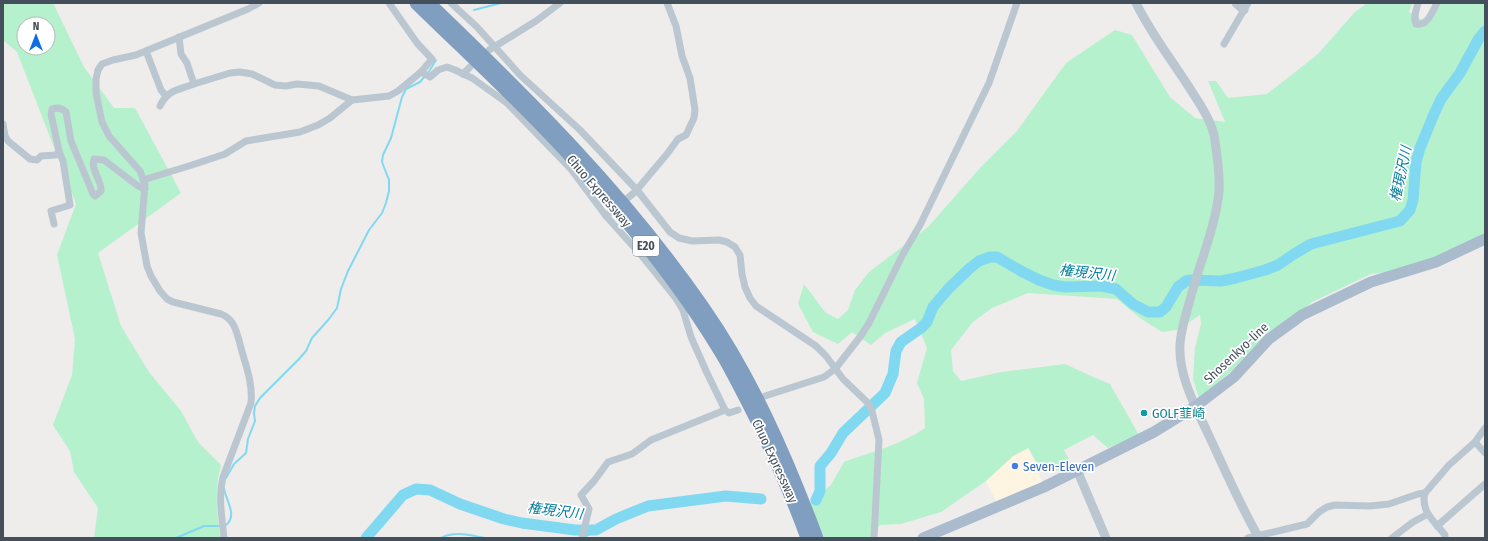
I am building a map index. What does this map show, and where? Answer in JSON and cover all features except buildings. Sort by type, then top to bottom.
[{"type":"highway","name":"Chuo Expressway","points":[[416,3],[516,100],[568,154],[662,266],[720,351],[744,394],[781,472],[807,538]]},
{"type":"highway","name":"Chuo Expressway","points":[[430,3],[559,131],[637,220],[704,308],[732,352],[752,390],[790,468],[817,538]]},
{"type":"main road","name":"Shosenkyo-line","points":[[923,538],[999,507],[1154,432],[1196,406],[1234,377],[1269,339],[1302,315],[1371,282],[1436,262],[1485,239]]},
{"type":"street","points":[[224,538],[220,497],[221,487],[223,477],[251,404],[252,393],[250,381],[236,331],[228,317],[167,299],[151,276],[144,255],[141,233],[145,184],[140,171],[108,136],[102,122],[96,93],[96,79],[98,70],[102,64],[146,51],[248,9],[259,3]]},
{"type":"street","points":[[160,106],[166,96],[177,89],[230,73],[240,72],[252,74],[275,85],[286,86],[298,84],[320,86],[352,100],[389,96],[398,91],[421,72],[432,59],[417,44],[389,3]]},
{"type":"street","points":[[451,3],[477,27],[491,48],[580,130],[636,191],[670,232],[679,238],[692,242],[719,240],[727,242],[735,247],[740,255],[745,288],[756,306],[816,346],[826,356],[835,369],[868,403],[872,411],[879,440],[874,538]]},
{"type":"street","points":[[491,48],[536,21],[560,3]]},
{"type":"street","points":[[607,216],[636,191],[678,139],[686,135],[694,118],[695,110],[690,78],[682,56],[676,26],[667,3]]},
{"type":"street","points":[[765,396],[824,377],[835,369],[860,337],[903,254],[920,225],[989,83],[1017,3]]},
{"type":"street","points":[[1136,3],[1153,34],[1179,70],[1204,112],[1213,133],[1217,156],[1219,191],[1215,215],[1181,332],[1180,344],[1183,375],[1255,537],[1307,524],[1319,512],[1327,507],[1335,505],[1370,506],[1389,504],[1425,493]]},
{"type":"street","points":[[1224,44],[1246,6],[1236,3]]},
{"type":"street","points":[[1418,3],[1414,20],[1416,24],[1420,25],[1425,23],[1437,3]]},
{"type":"street","points":[[179,37],[181,54],[187,63],[194,84]]},
{"type":"street","points":[[146,51],[161,90],[166,96]]},
{"type":"street","points":[[421,72],[430,77],[438,70],[447,67],[472,78],[507,102],[532,127],[570,168],[607,216],[675,297],[683,310],[691,337],[707,373],[726,410],[729,413],[738,410]]},
{"type":"street","points":[[463,74],[470,67]]},
{"type":"street","points":[[143,180],[225,154],[246,142],[300,132],[318,125],[330,118],[352,100]]},
{"type":"street","points":[[54,224],[51,211],[70,205],[63,161],[51,114],[52,109],[59,108],[66,112],[71,141],[95,196],[101,191],[102,187],[93,165],[94,159],[104,160],[138,186],[145,189]]},
{"type":"street","points":[[3,124],[5,136],[8,141],[30,159],[36,160],[41,156],[56,155],[59,150]]},
{"type":"street","points":[[582,538],[590,509],[581,495],[608,462],[632,454],[651,440],[726,410]]},
{"type":"street","points":[[1445,538],[1445,535],[1428,514],[1424,503],[1425,493],[1449,465],[1475,442],[1485,428]]},
{"type":"street","points":[[1475,442],[1485,453]]},
{"type":"street","points":[[1077,470],[1106,538]]},
{"type":"street","points":[[1437,526],[1485,484]]},
{"type":"street","points":[[1392,538],[1413,522],[1428,514]]},
{"type":"shaded area","points":[[1029,448],[1044,487],[999,507],[986,481],[1013,456]]},
{"type":"green space","points":[[3,3],[53,3],[84,67],[114,108],[135,108],[181,193],[98,253],[121,326],[149,372],[181,411],[198,442],[221,465],[217,484],[217,510],[220,538],[94,538],[98,508],[74,472],[70,451],[53,425],[72,375],[75,339],[57,255],[76,204],[19,56],[56,56],[56,16],[16,16],[16,51],[3,40]]},
{"type":"green space","points":[[1367,3],[1412,3],[1409,12],[1429,24],[1441,3],[1485,3],[1485,238],[1434,266],[1371,274],[1312,302],[1287,325],[1199,398],[1193,379],[1195,348],[1201,324],[1200,315],[1177,330],[1162,332],[1140,318],[1117,299],[1028,293],[992,308],[973,322],[951,350],[953,371],[961,381],[1001,372],[1065,364],[1110,384],[1139,435],[1108,448],[1093,435],[1064,450],[1073,467],[1043,473],[1028,448],[1013,456],[986,481],[941,512],[901,524],[880,525],[869,538],[825,538],[808,504],[831,485],[844,462],[896,444],[925,428],[924,399],[917,383],[927,348],[915,319],[885,333],[871,345],[852,332],[838,344],[813,332],[798,304],[804,284],[825,312],[838,319],[848,310],[855,290],[869,272],[928,227],[980,168],[1017,131],[1066,63],[1115,30],[1132,35],[1170,97],[1195,118],[1225,122],[1208,81],[1216,81],[1228,98],[1267,94],[1318,54],[1354,13]]},
{"type":"waterway","points":[[474,10],[501,3]]},
{"type":"waterway","name":"権現沢川","points":[[816,500],[820,491],[820,466],[831,453],[843,433],[885,393],[893,374],[896,351],[901,342],[927,322],[933,307],[949,288],[979,261],[990,257],[997,257],[1021,271],[1053,285],[1065,287],[1102,286],[1116,289],[1133,304],[1148,312],[1160,312],[1166,307],[1178,287],[1186,281],[1221,281],[1265,270],[1278,265],[1311,244],[1400,221],[1410,210],[1413,200],[1416,162],[1434,114],[1441,99],[1460,73],[1478,40],[1485,31]]},
{"type":"waterway","points":[[428,73],[436,60]]},
{"type":"waterway","points":[[226,478],[234,464],[246,453],[248,439],[255,421],[255,406],[260,398],[306,351],[312,338],[337,308],[341,289],[348,271],[369,230],[382,213],[386,203],[389,191],[389,180],[382,162],[383,155],[391,138],[402,97],[406,89],[420,82],[425,76]]},
{"type":"waterway","points":[[224,488],[231,512],[229,522],[225,526]]},
{"type":"waterway","name":"権現沢川","points":[[366,538],[403,495],[416,489],[430,490],[460,504],[504,519],[575,530],[596,530],[616,519],[648,506],[726,496],[761,499]]},
{"type":"waterway","points":[[176,538],[204,526],[221,526]]},
{"type":"waterway","name":"権現沢川","points":[[585,537],[596,530]]},
{"type":"waterway","points":[[441,538],[457,534],[485,538]]},
{"type":"place","name":"GOLF韮崎","points":[[1144,413]]},
{"type":"place","name":"Seven-Eleven","points":[[1015,466]]}]
